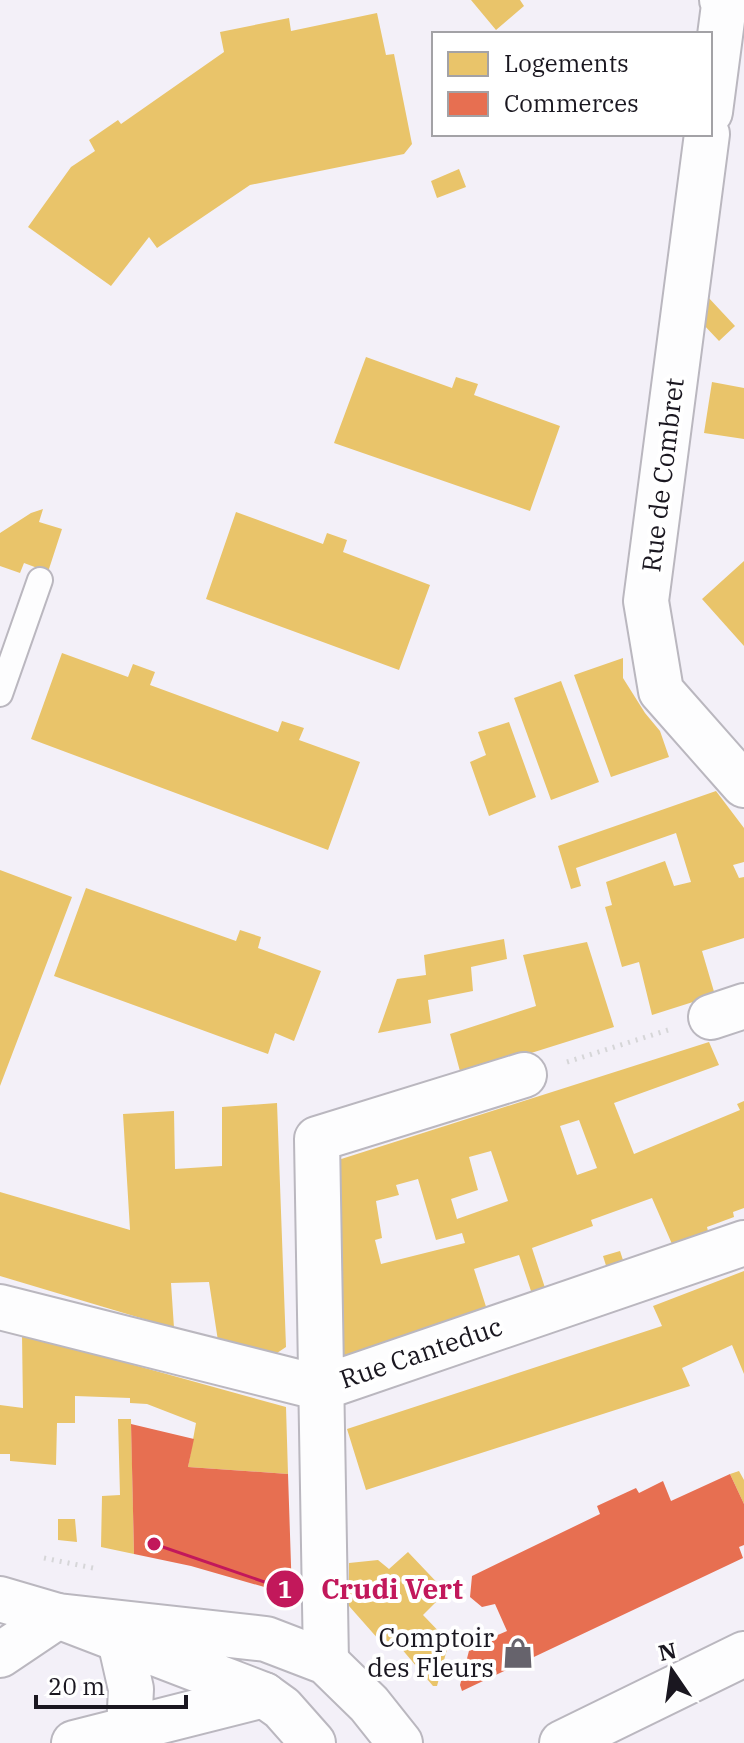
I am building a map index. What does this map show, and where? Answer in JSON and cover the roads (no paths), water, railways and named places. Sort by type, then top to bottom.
[{"type":"street","points":[[712,97],[724,5],[722,0]]},
{"type":"street","name":"Rue de Combret","points":[[707,136],[646,601],[661,691],[744,785]]},
{"type":"street","points":[[326,1662],[317,1139],[524,1075]]},
{"type":"street","name":"Rue Canteduc","points":[[0,1307],[321,1388],[744,1243]]},
{"type":"street","points":[[0,1599],[118,1632],[264,1695],[282,1708],[313,1743]]},
{"type":"street","points":[[0,1655],[58,1616]]},
{"type":"street","points":[[118,1632],[266,1639],[326,1662],[369,1704],[400,1743]]},
{"type":"street","points":[[118,1632],[131,1689],[129,1729]]},
{"type":"street","points":[[562,1743],[744,1654]]},
{"type":"street","points":[[74,1743],[264,1695]]},
{"type":"lane","points":[[0,694],[40,580]]},
{"type":"place","name":"Crudi Vert","points":[[154,1544]]},
{"type":"place","name":"Comptoir des Fleurs","points":[[518,1653]]}]
